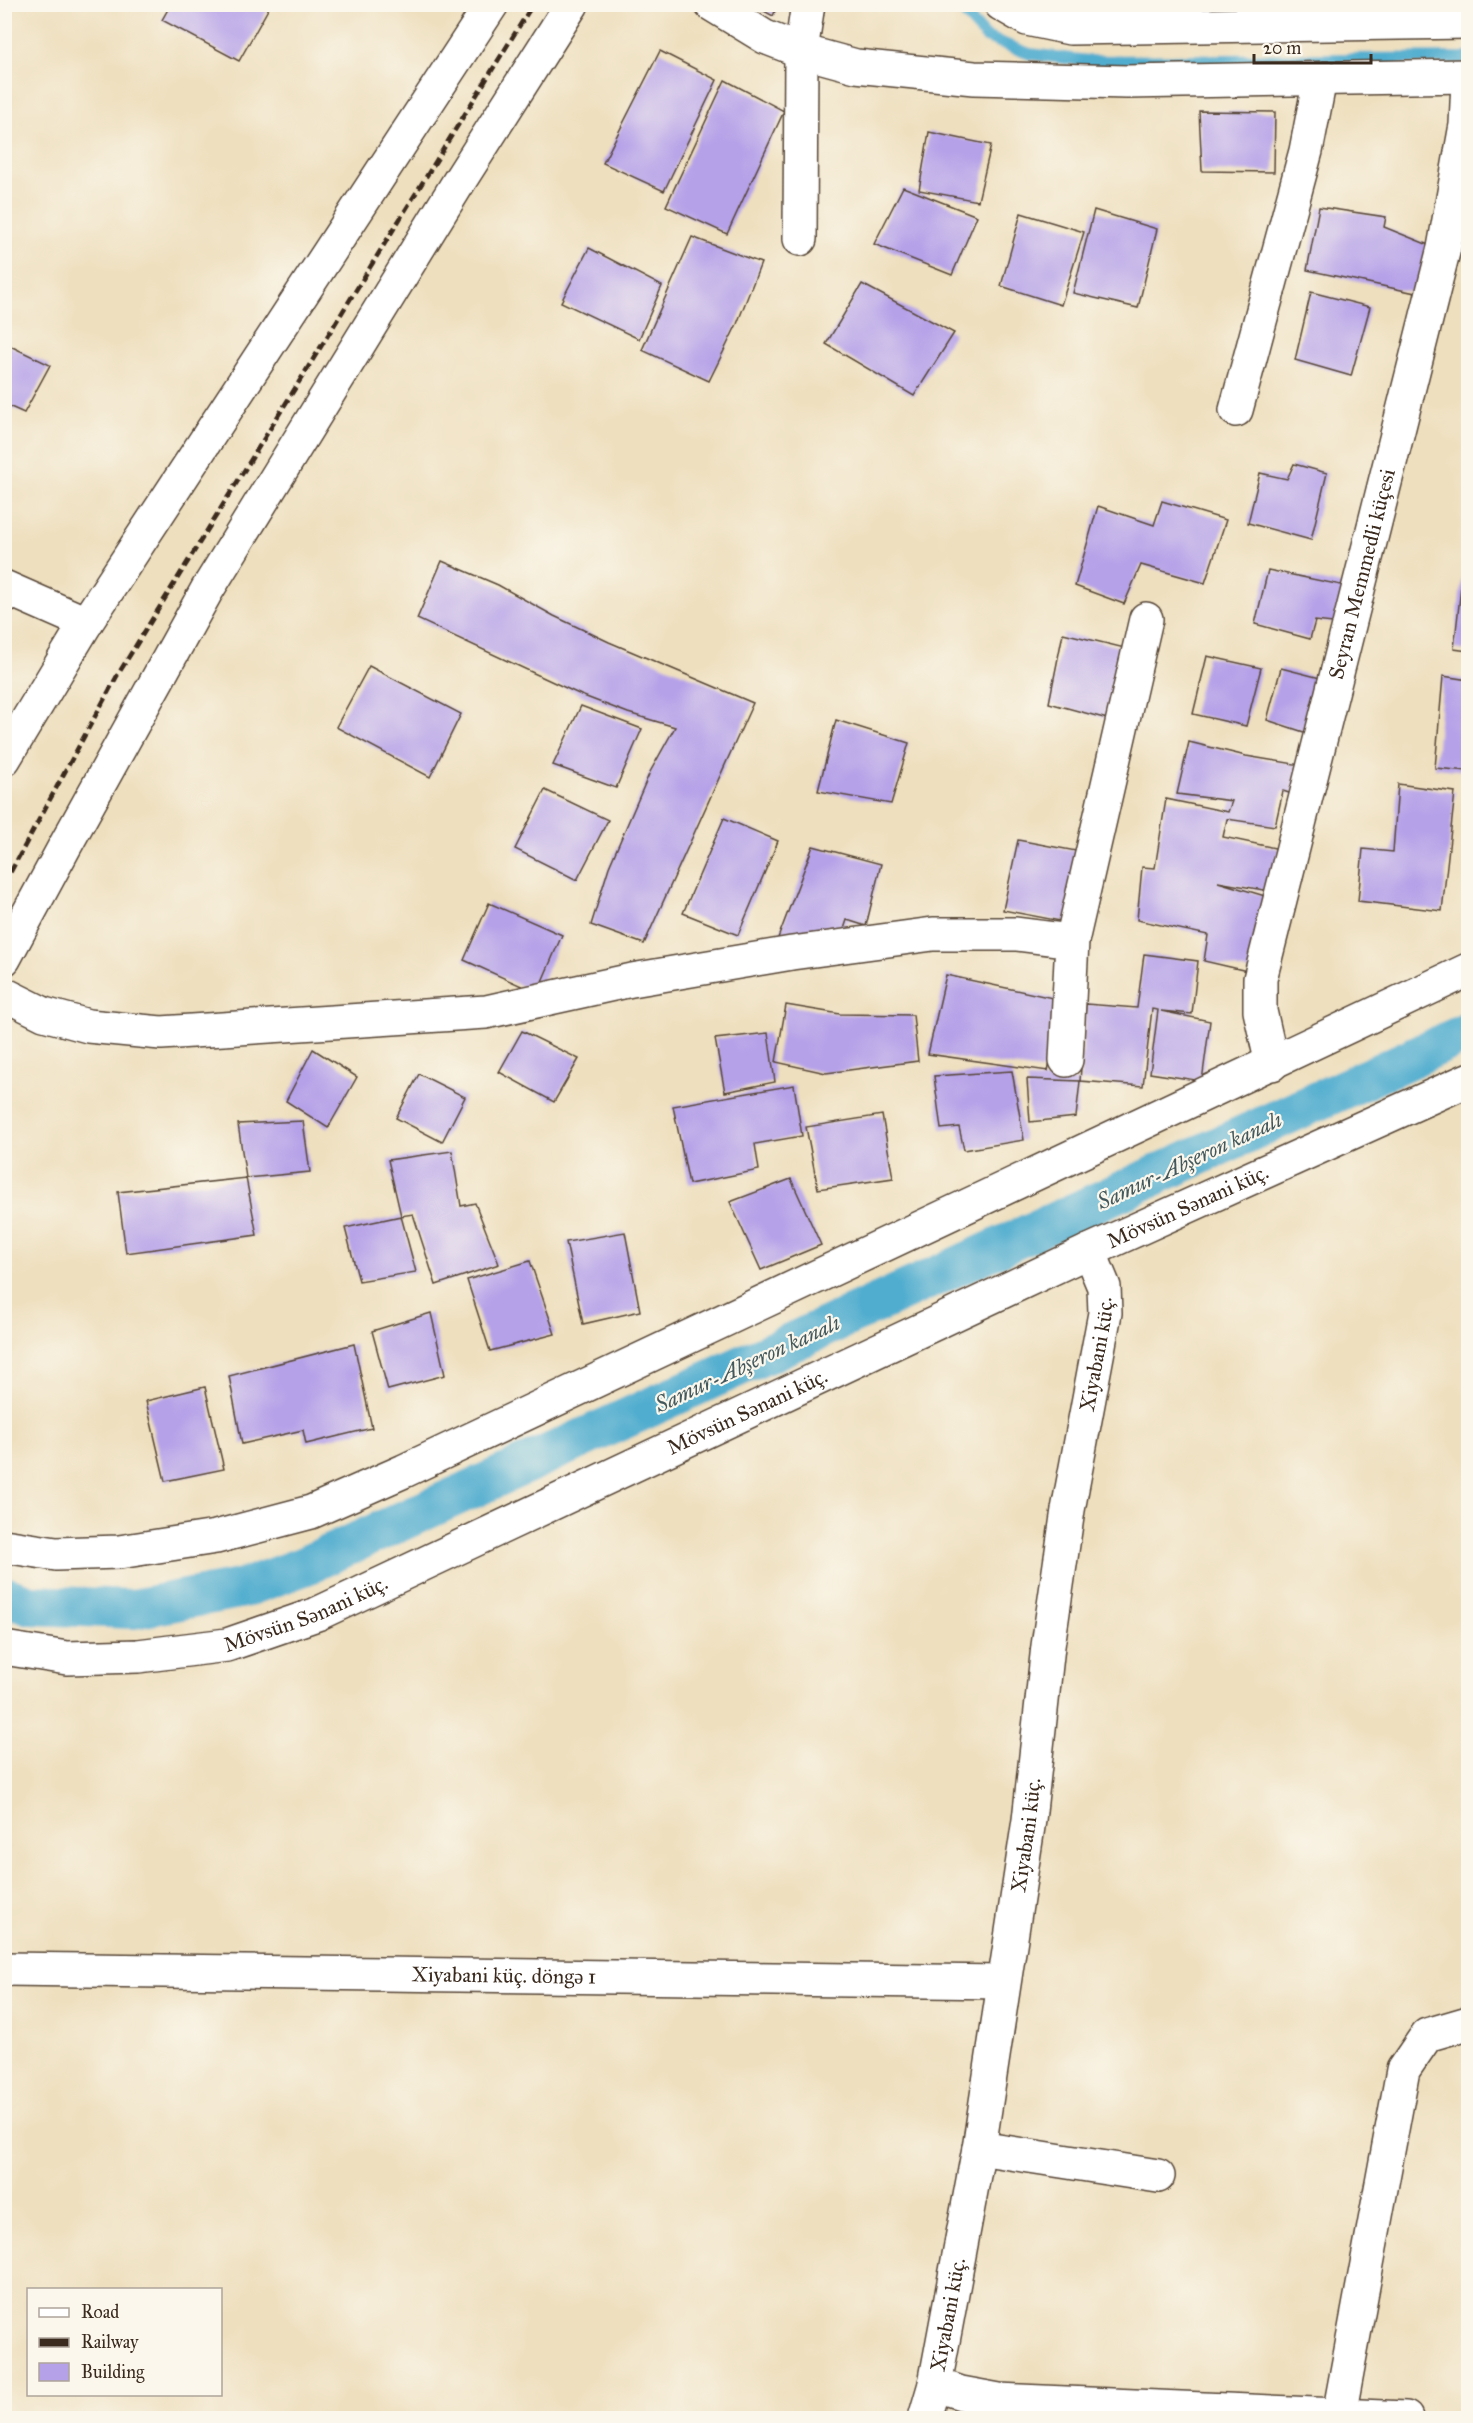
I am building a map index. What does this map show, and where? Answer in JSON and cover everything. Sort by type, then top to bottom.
[{"type":"street","points":[[4,759],[86,622],[492,4]]},
{"type":"street","points":[[4,959],[64,846],[207,590],[460,180],[572,4]]},
{"type":"street","points":[[711,4],[765,37],[801,51],[856,66],[974,78],[1127,82],[1468,76]]},
{"type":"street","points":[[800,239],[801,51],[808,4]]},
{"type":"street","points":[[1001,4],[1027,19],[1070,28],[1292,14],[1468,22]]},
{"type":"street","points":[[1236,410],[1306,151],[1320,79]]},
{"type":"street","name":"Seyran Memmedli küçesi","points":[[1272,1064],[1260,1011],[1260,979],[1444,249],[1466,125],[1468,81]]},
{"type":"street","points":[[4,587],[86,622]]},
{"type":"street","points":[[1066,1060],[1072,940],[1146,619]]},
{"type":"street","points":[[4,994],[44,1014],[88,1026],[160,1033],[486,1012],[632,980],[933,934],[1016,934],[1072,940]]},
{"type":"street","points":[[4,1546],[56,1554],[119,1552],[216,1537],[311,1512],[404,1472],[1468,970]]},
{"type":"street","name":"Mövsün Sənani küç.","points":[[4,1648],[67,1658],[138,1656],[227,1645],[316,1614],[1089,1251],[1468,1080]]},
{"type":"street","name":"Xiyabani küç.","points":[[925,2418],[935,2384],[979,2148],[1029,1820],[1048,1646],[1068,1510],[1105,1313],[1104,1287],[1089,1251]]},
{"type":"street","name":"Xiyabani küç. döngə 1","points":[[4,1969],[1003,1982]]},
{"type":"street","points":[[1340,2415],[1403,2070],[1427,2035],[1468,2023]]},
{"type":"street","points":[[979,2148],[1158,2176]]},
{"type":"street","points":[[935,2384],[961,2393],[999,2400],[1406,2418]]},
{"type":"building","points":[[171,4],[271,4],[239,61],[162,20]]},
{"type":"building","points":[[751,4],[778,4],[773,16]]},
{"type":"building","points":[[660,51],[717,80],[664,191],[603,163]]},
{"type":"building","points":[[725,80],[784,111],[727,234],[666,206]]},
{"type":"building","points":[[1199,111],[1275,112],[1274,172],[1202,171]]},
{"type":"building","points":[[929,132],[991,145],[978,201],[919,190]]},
{"type":"building","points":[[903,187],[977,216],[952,275],[874,244]]},
{"type":"building","points":[[1319,207],[1386,217],[1384,227],[1436,248],[1425,295],[1307,270]]},
{"type":"building","points":[[1094,210],[1157,229],[1138,308],[1073,293]]},
{"type":"building","points":[[1021,213],[1084,232],[1061,305],[1001,286]]},
{"type":"building","points":[[692,237],[761,263],[737,324],[709,381],[642,350]]},
{"type":"building","points":[[589,248],[662,286],[639,339],[561,302]]},
{"type":"building","points":[[862,284],[954,333],[914,396],[826,344]]},
{"type":"building","points":[[1311,292],[1370,307],[1351,376],[1295,360]]},
{"type":"building","points":[[4,343],[50,365],[24,413],[4,404]]},
{"type":"building","points":[[1294,464],[1327,473],[1311,540],[1248,523],[1260,473],[1287,479]]},
{"type":"building","points":[[1162,501],[1226,520],[1205,583],[1141,565],[1124,604],[1075,586],[1098,506],[1154,525]]},
{"type":"building","points":[[442,561],[498,585],[554,616],[609,642],[753,703],[644,944],[591,925],[609,867],[650,772],[675,727],[628,713],[581,695],[417,619]]},
{"type":"building","points":[[1268,570],[1351,587],[1342,624],[1315,621],[1310,639],[1255,624]]},
{"type":"building","points":[[1462,578],[1468,579],[1468,651],[1454,649]]},
{"type":"building","points":[[1063,633],[1133,650],[1122,723],[1049,703]]},
{"type":"building","points":[[1207,656],[1261,668],[1246,726],[1193,714]]},
{"type":"building","points":[[369,666],[461,714],[430,777],[336,727]]},
{"type":"building","points":[[1281,668],[1328,680],[1313,735],[1267,720]]},
{"type":"building","points":[[1443,676],[1468,680],[1468,771],[1435,768]]},
{"type":"building","points":[[581,706],[642,729],[616,788],[553,765]]},
{"type":"building","points":[[836,720],[909,743],[891,804],[818,791]]},
{"type":"building","points":[[1189,742],[1246,756],[1301,765],[1295,795],[1283,791],[1275,826],[1227,819],[1223,837],[1280,849],[1269,891],[1218,882],[1275,899],[1256,973],[1204,961],[1208,935],[1137,920],[1142,867],[1155,868],[1166,799],[1228,812],[1232,801],[1177,794]]},
{"type":"building","points":[[1398,784],[1455,792],[1442,911],[1358,901],[1363,849],[1393,852]]},
{"type":"building","points":[[545,790],[608,820],[577,880],[515,849]]},
{"type":"building","points":[[724,818],[778,841],[738,935],[683,913]]},
{"type":"building","points":[[1018,840],[1092,854],[1076,924],[1003,910]]},
{"type":"building","points":[[813,846],[881,864],[866,926],[847,920],[838,947],[775,946]]},
{"type":"building","points":[[489,903],[562,935],[537,993],[464,960]]},
{"type":"building","points":[[1144,954],[1198,961],[1192,1014],[1161,1011],[1210,1021],[1202,1081],[1150,1073],[1158,1010],[1152,1009],[1143,1086],[1080,1081],[1086,1004],[1137,1008]]},
{"type":"building","points":[[946,975],[1062,1000],[1048,1071],[928,1054]]},
{"type":"building","points":[[786,1005],[840,1014],[913,1015],[918,1061],[826,1073],[776,1062]]},
{"type":"building","points":[[522,1031],[579,1059],[554,1102],[499,1072]]},
{"type":"building","points":[[768,1033],[775,1082],[725,1092],[715,1039]]},
{"type":"building","points":[[313,1049],[357,1077],[328,1128],[286,1101]]},
{"type":"building","points":[[1012,1071],[1024,1140],[964,1150],[959,1127],[941,1129],[934,1076]]},
{"type":"building","points":[[419,1074],[465,1097],[442,1142],[396,1118]]},
{"type":"building","points":[[1027,1079],[1080,1081],[1076,1117],[1030,1122]]},
{"type":"building","points":[[794,1085],[802,1136],[755,1144],[759,1170],[689,1184],[673,1106]]},
{"type":"building","points":[[882,1115],[893,1178],[818,1189],[806,1127]]},
{"type":"building","points":[[303,1121],[310,1172],[246,1178],[238,1124]]},
{"type":"building","points":[[452,1151],[461,1206],[475,1203],[499,1264],[436,1285],[413,1214],[401,1216],[388,1160]]},
{"type":"building","points":[[246,1178],[257,1235],[126,1253],[118,1192]]},
{"type":"building","points":[[791,1179],[821,1245],[761,1270],[730,1202]]},
{"type":"building","points":[[401,1216],[416,1272],[359,1281],[345,1228]]},
{"type":"building","points":[[625,1232],[640,1311],[583,1324],[566,1242]]},
{"type":"building","points":[[530,1261],[555,1334],[490,1351],[467,1280]]},
{"type":"building","points":[[431,1313],[445,1375],[388,1390],[372,1331]]},
{"type":"building","points":[[354,1344],[372,1428],[306,1444],[303,1430],[242,1444],[229,1376]]},
{"type":"building","points":[[205,1387],[224,1469],[165,1481],[146,1401]]},
{"type":"waterway","points":[[956,4],[986,37],[1030,54],[1089,61],[1468,58]]},
{"type":"waterway","name":"Samur-Abşeron kanalı","points":[[4,1596],[31,1605],[133,1609],[244,1588],[304,1566],[1468,1032]]},
{"type":"railway","points":[[4,884],[117,676],[533,4]]}]
